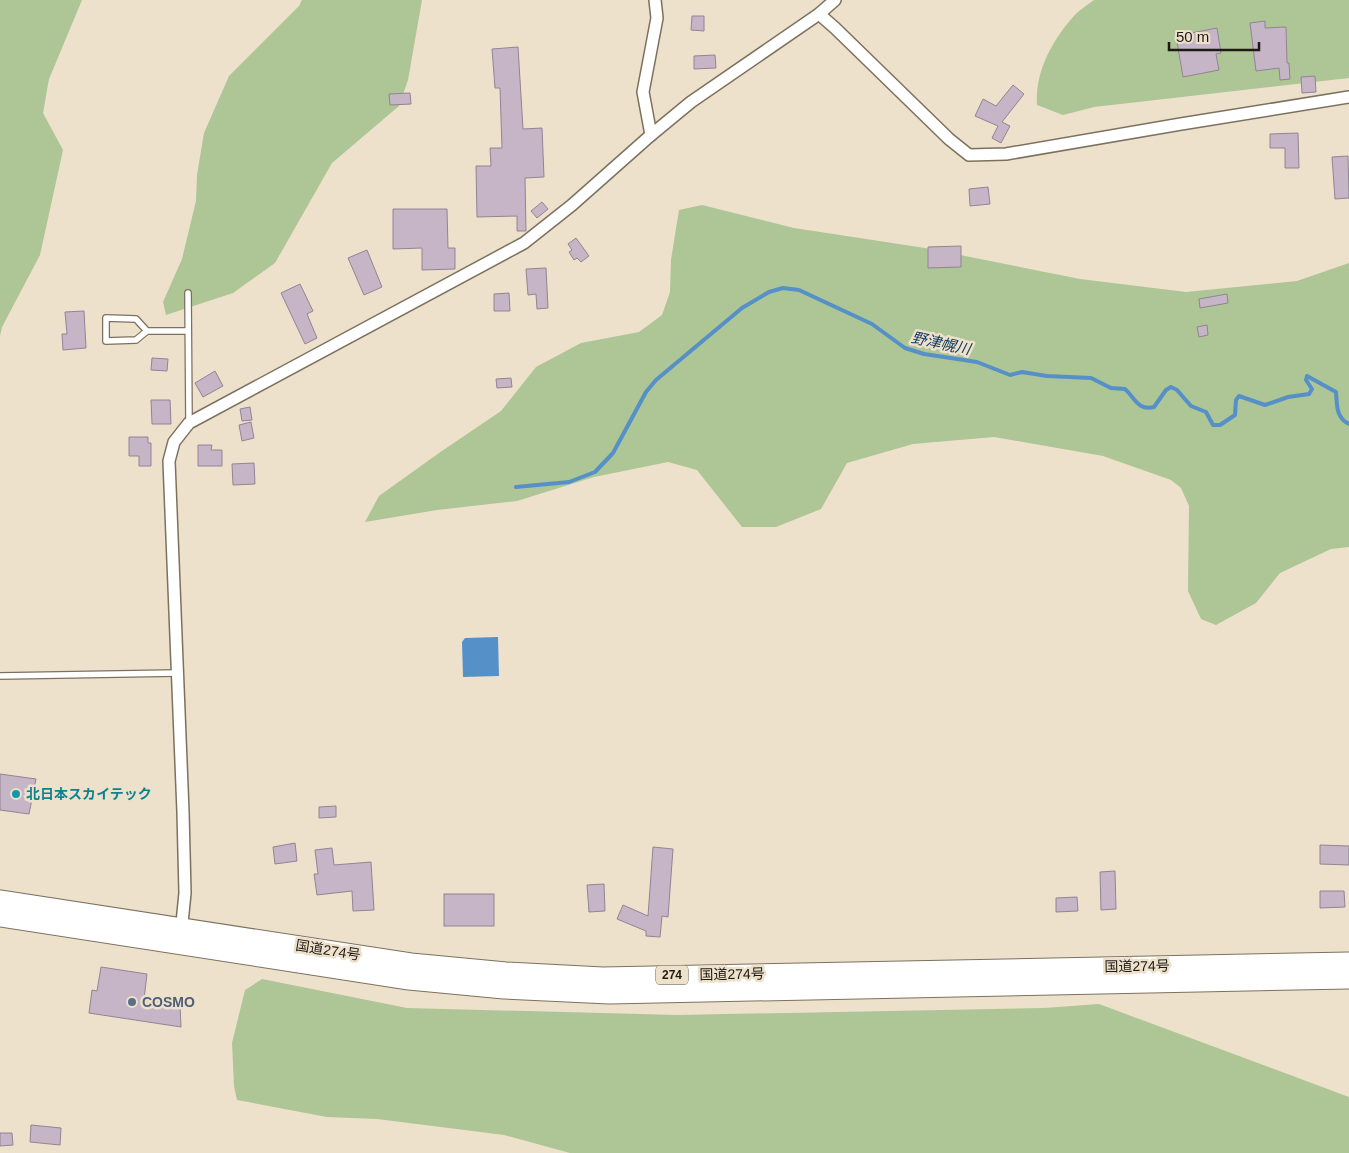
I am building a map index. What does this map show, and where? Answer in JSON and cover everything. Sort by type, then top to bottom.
[{"type":"highway","name":"国道274号","points":[[0,900],[409,980],[504,989],[609,994],[1349,979]]},
{"type":"highway","name":"国道274号","points":[[0,917],[411,963],[506,972],[603,977],[1349,962]]},
{"type":"street","points":[[650,135],[643,92],[657,18],[655,0]]},
{"type":"street","points":[[181,936],[185,893],[183,812],[169,462],[174,442],[189,423],[524,244],[691,102],[819,14],[835,0]]},
{"type":"street","points":[[819,14],[949,139],[969,155],[1006,154],[1349,97]]},
{"type":"lane","points":[[188,293],[189,423]]},
{"type":"lane","points":[[147,331],[136,320],[106,318],[106,341],[136,340],[147,331],[188,331]]},
{"type":"lane","points":[[0,676],[177,673]]},
{"type":"green space","points":[[0,0],[82,0],[49,79],[43,113],[63,150],[40,255],[2,327],[0,336]]},
{"type":"green space","points":[[302,0],[422,0],[408,80],[399,106],[332,163],[275,263],[233,293],[166,315],[163,302],[182,259],[196,201],[197,175],[204,133],[229,76],[299,6]]},
{"type":"green space","points":[[1094,0],[1349,0],[1349,78],[1094,107],[1063,115],[1037,105],[1039,81],[1051,47],[1073,17]]},
{"type":"green space","points":[[702,205],[794,228],[925,248],[1080,279],[1186,292],[1297,281],[1349,263],[1349,547],[1331,549],[1280,573],[1256,603],[1216,625],[1201,619],[1188,591],[1189,506],[1181,488],[1171,480],[1103,456],[994,437],[913,444],[847,463],[821,509],[776,527],[742,527],[697,470],[668,462],[594,477],[517,501],[437,510],[365,522],[379,496],[501,411],[536,367],[581,343],[639,332],[662,315],[670,292],[671,260],[679,210]]},
{"type":"green space","points":[[262,979],[407,1008],[677,1015],[1044,1008],[1099,1004],[1349,1097],[1349,1153],[570,1153],[504,1135],[377,1119],[327,1117],[237,1100],[234,1086],[232,1043],[245,990]]},
{"type":"water","points":[[498,637],[499,676],[463,677],[462,642],[465,638]]},
{"type":"building","points":[[692,16],[704,16],[704,31],[691,30]]},
{"type":"building","points":[[1265,21],[1265,28],[1286,27],[1287,63],[1289,63],[1290,79],[1280,80],[1279,68],[1256,71],[1250,23]]},
{"type":"building","points":[[1217,28],[1221,53],[1216,54],[1219,70],[1183,77],[1176,36]]},
{"type":"building","points":[[518,47],[523,129],[542,128],[544,177],[525,178],[526,231],[517,231],[517,216],[477,217],[476,166],[491,166],[490,148],[502,148],[500,88],[495,88],[492,49]]},
{"type":"building","points":[[715,55],[716,68],[694,69],[694,56]]},
{"type":"building","points":[[1315,76],[1316,92],[1302,93],[1301,77]]},
{"type":"building","points":[[1013,85],[1024,94],[1002,122],[1010,126],[1001,143],[992,138],[998,126],[975,116],[983,99],[996,106]]},
{"type":"building","points":[[410,93],[411,104],[390,105],[389,94]]},
{"type":"building","points":[[1298,133],[1299,168],[1285,168],[1285,148],[1270,148],[1270,134]]},
{"type":"building","points":[[1348,156],[1349,198],[1335,199],[1332,157]]},
{"type":"building","points":[[988,187],[990,204],[970,206],[969,189]]},
{"type":"building","points":[[542,202],[548,209],[537,218],[531,211]]},
{"type":"building","points":[[393,209],[447,209],[448,248],[455,248],[455,269],[422,270],[422,248],[393,249]]},
{"type":"building","points":[[576,238],[589,256],[581,262],[577,258],[574,260],[569,252],[572,250],[568,244]]},
{"type":"building","points":[[961,246],[961,267],[928,268],[928,247]]},
{"type":"building","points":[[367,250],[382,287],[364,295],[348,258]]},
{"type":"building","points":[[546,268],[548,308],[537,309],[536,294],[528,295],[526,269]]},
{"type":"building","points":[[300,284],[313,311],[307,314],[317,338],[305,344],[281,293]]},
{"type":"building","points":[[509,293],[510,311],[494,311],[494,294]]},
{"type":"building","points":[[1227,294],[1228,303],[1200,308],[1199,299]]},
{"type":"building","points":[[84,311],[86,348],[63,350],[62,334],[67,334],[65,312]]},
{"type":"building","points":[[1207,325],[1208,335],[1199,337],[1197,327]]},
{"type":"building","points":[[152,358],[168,359],[167,371],[151,370]]},
{"type":"building","points":[[215,371],[223,386],[203,397],[195,383]]},
{"type":"building","points":[[511,378],[512,387],[497,388],[496,379]]},
{"type":"building","points":[[151,400],[170,400],[171,424],[152,424]]},
{"type":"building","points":[[250,407],[252,420],[242,421],[240,409]]},
{"type":"building","points":[[251,422],[254,438],[242,441],[239,425]]},
{"type":"building","points":[[129,437],[148,437],[148,443],[151,443],[151,466],[139,466],[139,456],[129,456]]},
{"type":"building","points":[[198,445],[212,445],[211,450],[222,450],[222,466],[198,466]]},
{"type":"building","points":[[254,463],[255,484],[233,485],[232,464]]},
{"type":"building","name":"北日本スカイテック","points":[[0,774],[36,779],[29,814],[0,810]]},
{"type":"building","points":[[336,806],[336,817],[319,818],[319,807]]},
{"type":"building","points":[[295,843],[297,861],[275,864],[273,847]]},
{"type":"building","points":[[1320,845],[1349,846],[1349,865],[1320,864]]},
{"type":"building","points":[[653,847],[673,849],[668,917],[662,916],[660,937],[646,936],[646,931],[617,919],[623,905],[648,916]]},
{"type":"building","points":[[332,848],[334,865],[371,862],[374,910],[353,911],[352,891],[317,895],[314,874],[318,874],[315,850]]},
{"type":"building","points":[[1115,871],[1116,909],[1101,910],[1100,872]]},
{"type":"building","points":[[604,884],[605,911],[589,912],[587,885]]},
{"type":"building","points":[[1320,891],[1344,891],[1345,907],[1320,908]]},
{"type":"building","points":[[444,894],[494,894],[494,926],[444,926]]},
{"type":"building","points":[[1077,897],[1078,911],[1056,912],[1056,898]]},
{"type":"building","points":[[101,967],[147,974],[144,999],[180,1004],[181,1027],[89,1013],[92,990],[97,991]]},
{"type":"building","points":[[31,1125],[61,1128],[60,1145],[30,1142]]},
{"type":"building","points":[[0,1133],[12,1133],[13,1145],[0,1146]]},
{"type":"waterway","name":"野津幌川","points":[[516,487],[569,482],[595,472],[613,453],[646,392],[656,380],[742,308],[769,292],[783,288],[799,290],[872,324],[905,348],[924,354],[977,362],[1010,375],[1022,372],[1047,376],[1091,378],[1111,388],[1125,389],[1137,403],[1149,408],[1154,407],[1166,390],[1171,387],[1177,390],[1191,406],[1206,412],[1213,425],[1220,425],[1235,415],[1236,400],[1239,396],[1265,405],[1288,397],[1309,394],[1312,389],[1306,380],[1307,376],[1336,392],[1339,415],[1349,424]]},
{"type":"place","name":"北日本スカイテック","points":[[16,794]]},
{"type":"place","name":"COSMO","points":[[132,1002]]}]
